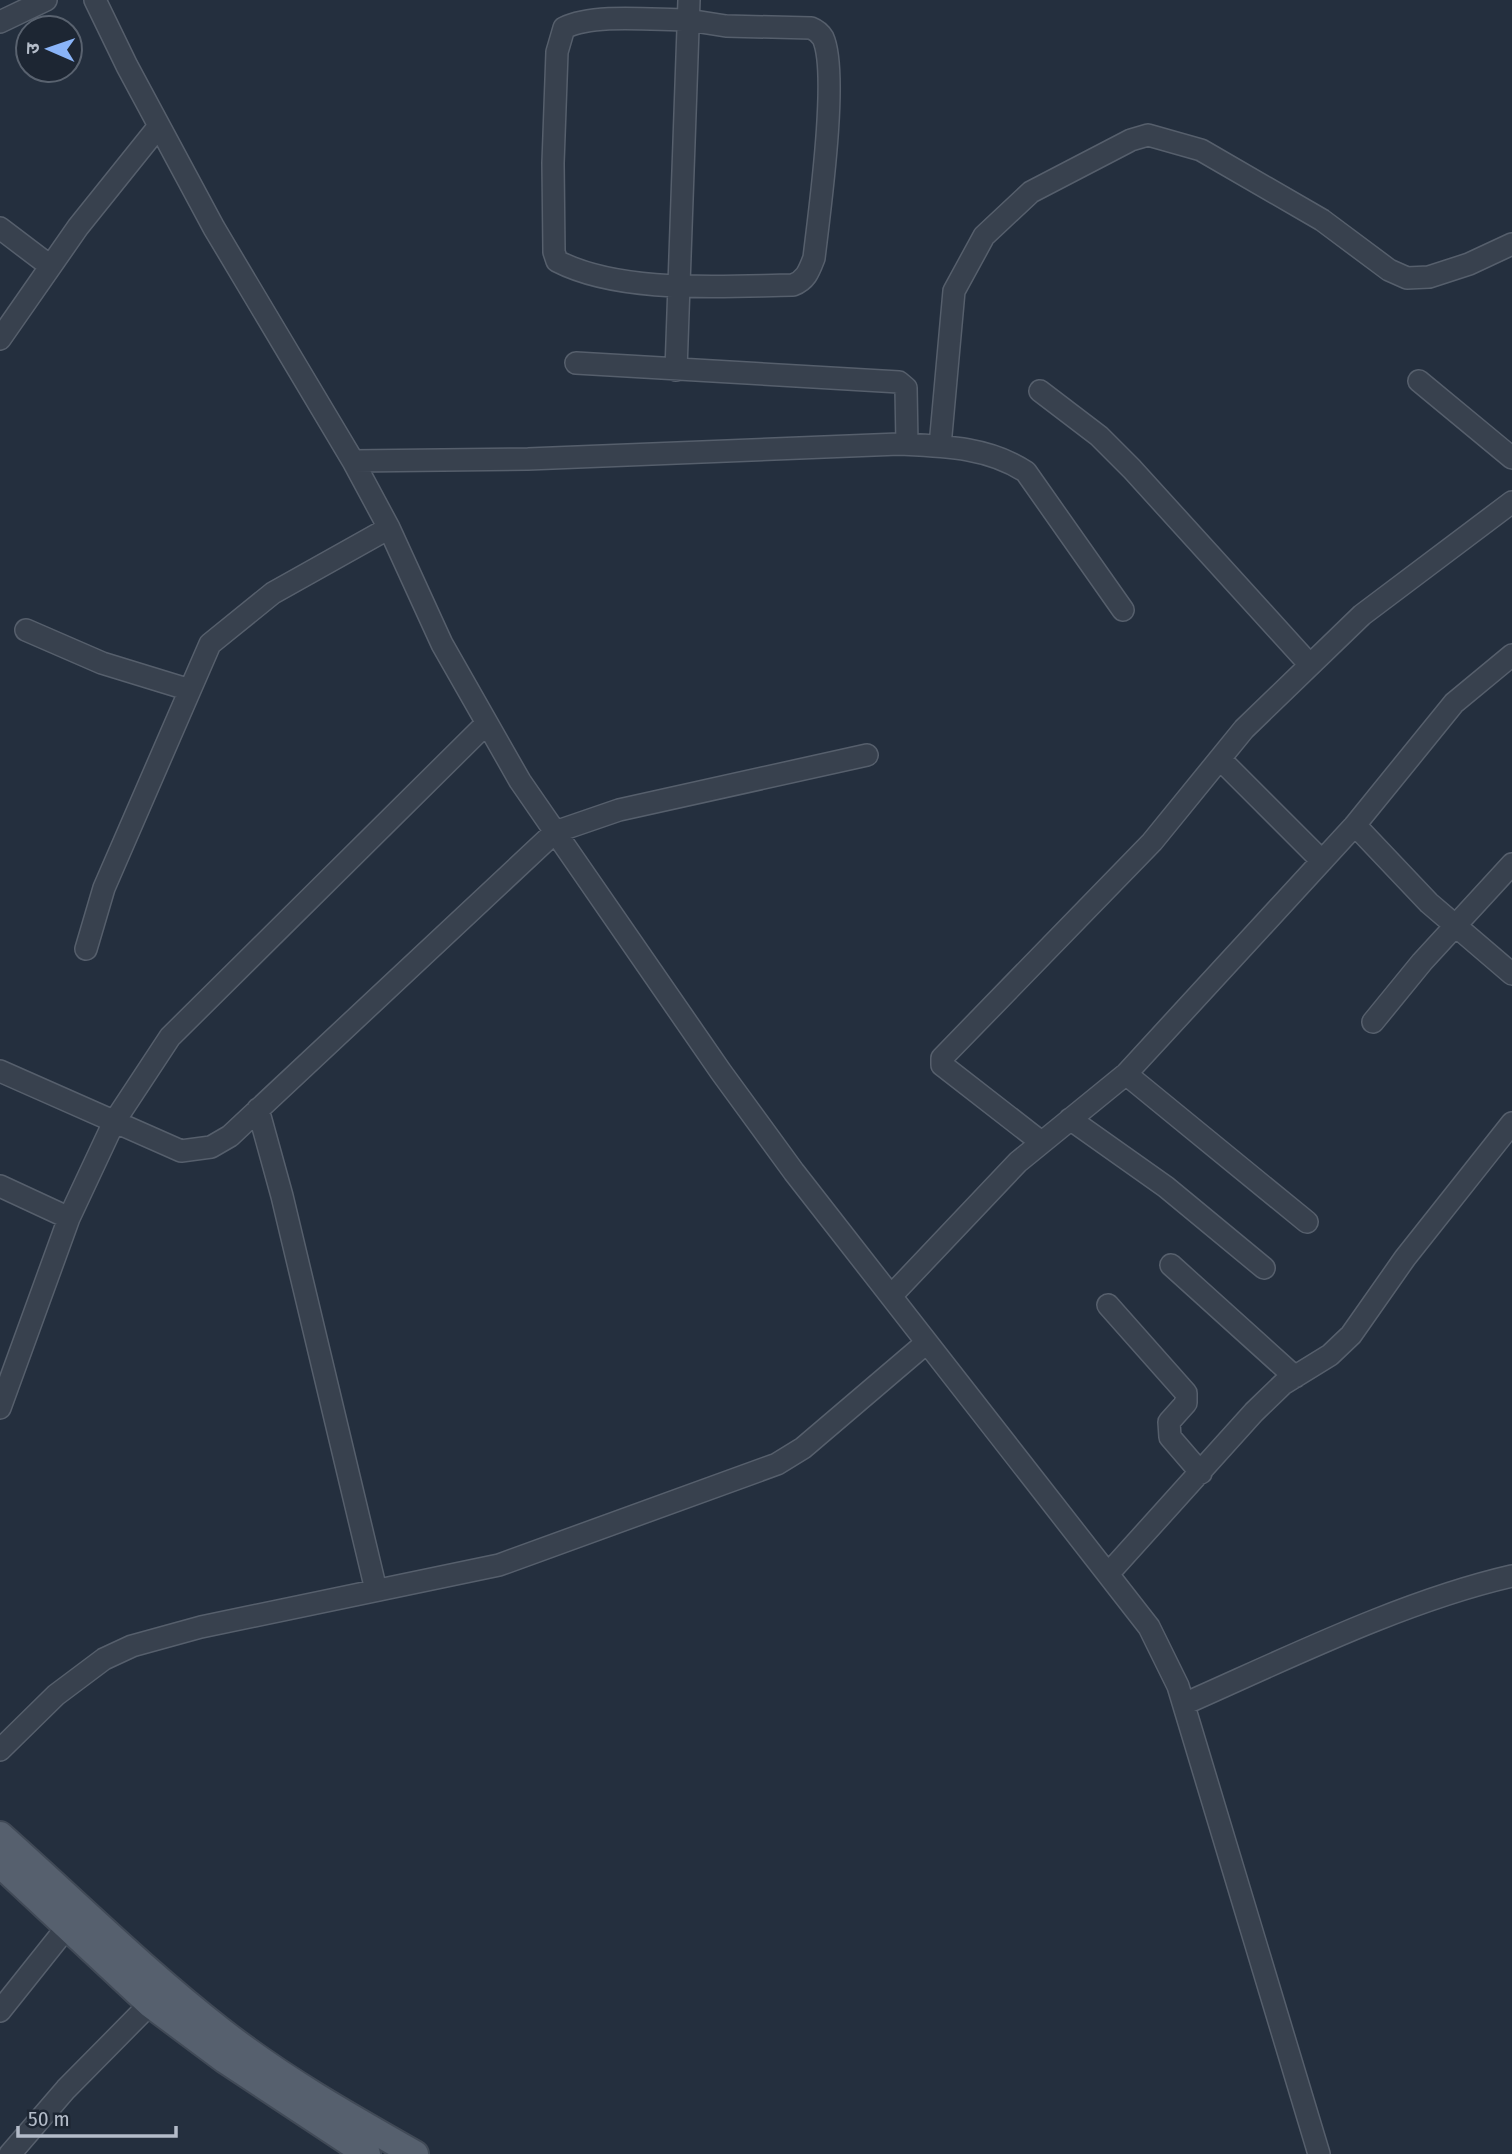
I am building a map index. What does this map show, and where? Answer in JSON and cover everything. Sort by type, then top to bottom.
[{"type":"main road","points":[[0,1835],[143,1967],[223,2032],[340,2111],[415,2154]]},
{"type":"main road","points":[[0,1864],[149,2004],[247,2076],[367,2154]]},
{"type":"street","points":[[0,22],[46,0]]},
{"type":"street","points":[[95,0],[214,228],[353,461],[389,528],[442,644],[486,724],[555,832],[737,1094],[925,1344],[1149,1627],[1167,1660],[1184,1704],[1319,2154]]},
{"type":"street","points":[[676,370],[689,10]]},
{"type":"street","points":[[689,10],[726,26],[815,29],[822,35],[825,45],[828,104],[820,209],[814,258],[808,273],[802,282],[793,285],[680,287],[584,271],[557,261],[554,252],[552,163],[557,52],[564,28],[574,23],[689,10]]},
{"type":"street","points":[[0,339],[50,266],[159,126]]},
{"type":"street","points":[[940,446],[954,291],[984,236],[1031,192],[1131,140],[1148,135],[1174,139],[1201,149],[1321,220],[1389,270],[1407,278],[1429,277],[1459,268],[1512,244]]},
{"type":"street","points":[[0,228],[50,266]]},
{"type":"street","points":[[576,363],[899,382],[906,388],[907,444]]},
{"type":"street","points":[[1419,382],[1512,458]]},
{"type":"street","points":[[1040,391],[1099,436],[1132,469],[1310,665]]},
{"type":"street","points":[[353,461],[528,459],[907,444],[940,446],[1006,459],[1026,472],[1123,610]]},
{"type":"street","points":[[1041,1142],[943,1065],[942,1058],[1152,842],[1244,729],[1362,615],[1512,502]]},
{"type":"street","points":[[86,949],[104,888],[210,644],[273,593],[389,528]]},
{"type":"street","points":[[26,630],[102,663],[190,690]]},
{"type":"street","points":[[891,1296],[1041,1142],[1126,1074],[1355,825],[1454,703],[1512,654]]},
{"type":"street","points":[[0,1408],[69,1219],[114,1122],[170,1037],[486,724]]},
{"type":"street","points":[[0,1071],[181,1151],[211,1147],[230,1136],[555,832],[619,810],[867,755]]},
{"type":"street","points":[[1220,759],[1322,860]]},
{"type":"street","points":[[1355,825],[1455,926],[1512,975]]},
{"type":"street","points":[[1373,1022],[1512,864]]},
{"type":"street","points":[[1126,1074],[1307,1222]]},
{"type":"street","points":[[258,1110],[282,1196],[376,1590]]},
{"type":"street","points":[[1070,1119],[1166,1187],[1264,1268]]},
{"type":"street","points":[[1108,1574],[1254,1412],[1295,1377],[1330,1355],[1351,1335],[1405,1258],[1509,1133]]},
{"type":"street","points":[[0,1186],[69,1219]]},
{"type":"street","points":[[1171,1265],[1295,1377]]},
{"type":"street","points":[[1108,1305],[1186,1393],[1186,1402],[1169,1422],[1170,1437],[1201,1473]]},
{"type":"street","points":[[0,1750],[57,1695],[104,1659],[132,1646],[201,1627],[499,1565],[777,1464],[803,1448],[925,1344]]},
{"type":"street","points":[[1184,1704],[1341,1636],[1444,1596],[1512,1576]]},
{"type":"street","points":[[0,2011],[67,1927]]},
{"type":"street","points":[[10,2154],[66,2089],[149,2004]]}]
